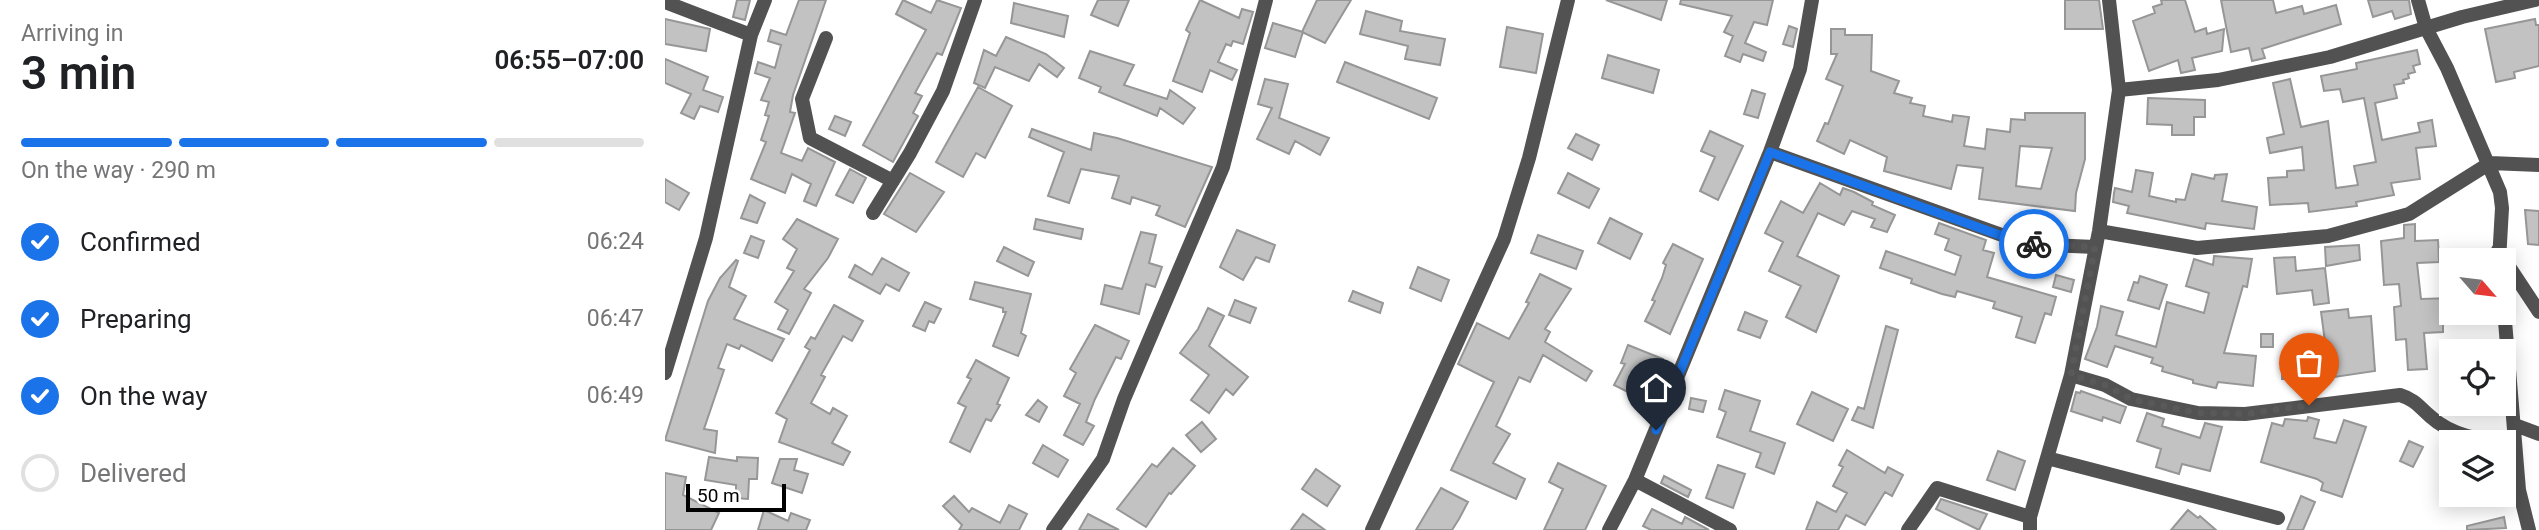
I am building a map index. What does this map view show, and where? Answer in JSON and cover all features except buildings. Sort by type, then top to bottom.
[{"type":"street","points":[[665,373],[706,238],[751,35],[765,0]]},
{"type":"street","points":[[873,213],[943,91],[975,0]]},
{"type":"street","points":[[1053,530],[1103,459],[1124,399],[1223,167],[1266,0]]},
{"type":"street","points":[[1373,530],[1504,239],[1529,158],[1568,0]]},
{"type":"street","points":[[1609,530],[1635,480],[1770,152],[1800,69],[1812,0]]},
{"type":"street","points":[[1908,530],[1937,488],[2030,523],[2071,375],[2099,232],[2119,90],[2109,0]]},
{"type":"street","points":[[2418,0],[2426,28],[2490,163],[2502,208],[2500,248]]},
{"type":"street","points":[[2119,90],[2218,80],[2330,57],[2426,28],[2535,0]]},
{"type":"street","points":[[665,2],[751,35]]},
{"type":"street","points":[[825,38],[802,99],[810,138],[893,181]]},
{"type":"street","points":[[1770,152],[2027,244],[2095,247]]},
{"type":"street","points":[[2099,232],[2197,248],[2328,236],[2409,214],[2490,163],[2539,165]]},
{"type":"street","points":[[2517,279],[2539,312]]},
{"type":"street","points":[[2517,286],[2519,282]]},
{"type":"street","points":[[2506,326],[2515,430]]},
{"type":"street","points":[[2071,375],[2105,385],[2131,399],[2198,413],[2245,414],[2400,395],[2415,399],[2433,419],[2454,430]]},
{"type":"street","points":[[2515,425],[2539,434]]},
{"type":"street","points":[[2516,455],[2519,490],[2529,530]]},
{"type":"street","points":[[2047,458],[2278,517]]},
{"type":"street","points":[[1635,480],[1730,530]]},
{"type":"way so far","points":[[2034,244],[2095,247],[2071,375],[2105,385],[2131,399],[2198,413],[2245,414],[2309,405]]},
{"type":"route","points":[[1656,430],[1770,152],[2005,237],[2034,244]]}]
